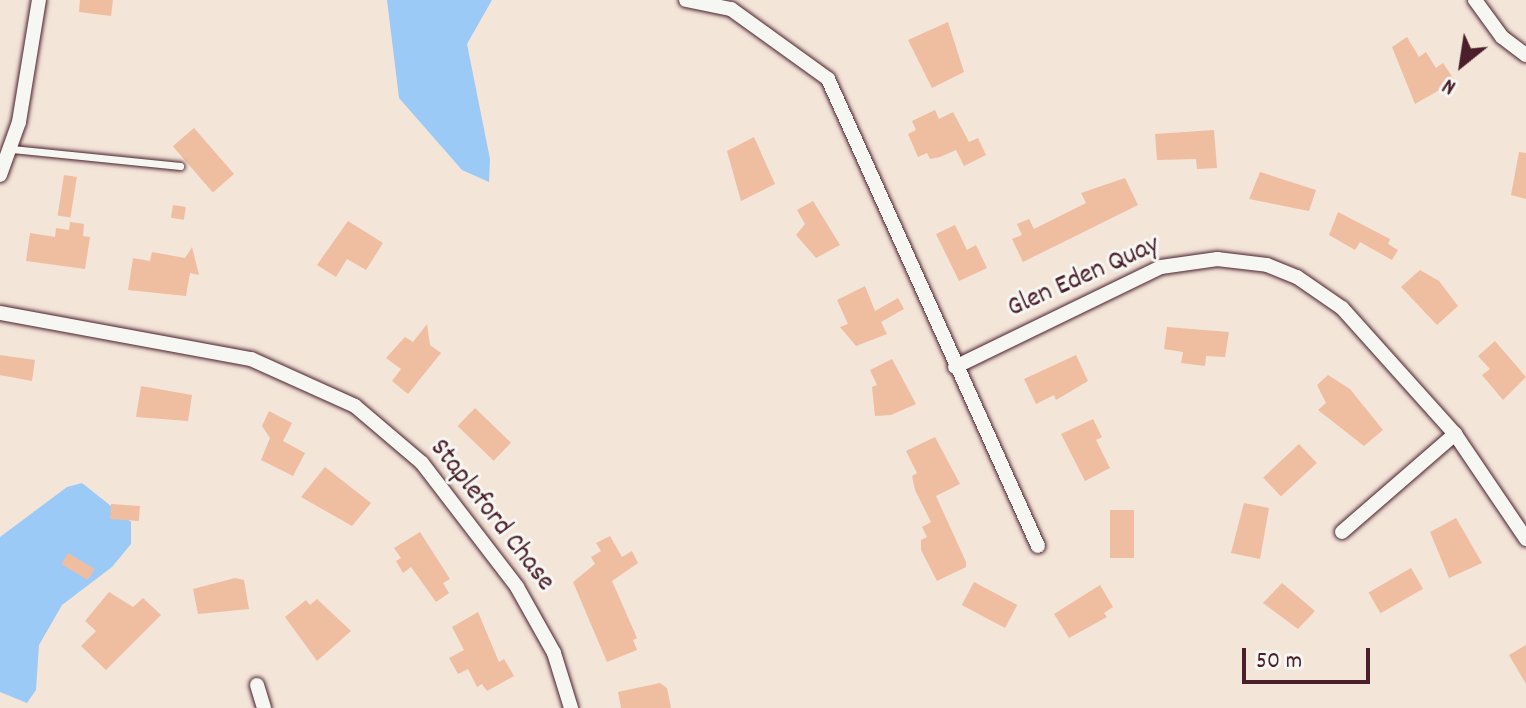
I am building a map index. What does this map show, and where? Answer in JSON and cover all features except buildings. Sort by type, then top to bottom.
[{"type":"street","points":[[0,175],[12,149],[39,0]]},
{"type":"street","points":[[686,0],[731,9],[828,79],[1038,546]]},
{"type":"street","points":[[1475,0],[1502,37],[1526,55]]},
{"type":"street","name":"Glen Eden Quay","points":[[955,367],[1161,267],[1217,259],[1245,261],[1297,277],[1342,308],[1455,434],[1526,539]]},
{"type":"street","name":"Stapleford Chase","points":[[0,313],[251,359],[355,406],[422,463],[517,587],[554,653],[571,708]]},
{"type":"street","points":[[1342,532],[1455,434]]},
{"type":"street","points":[[257,685],[264,708]]},
{"type":"lane","points":[[12,149],[180,166]]},
{"type":"water","points":[[387,0],[492,0],[467,44],[490,159],[489,182],[462,170],[399,98]]},
{"type":"water","points":[[82,483],[131,522],[131,544],[112,567],[62,605],[39,645],[36,690],[27,703],[0,692],[0,537],[67,487]]}]
